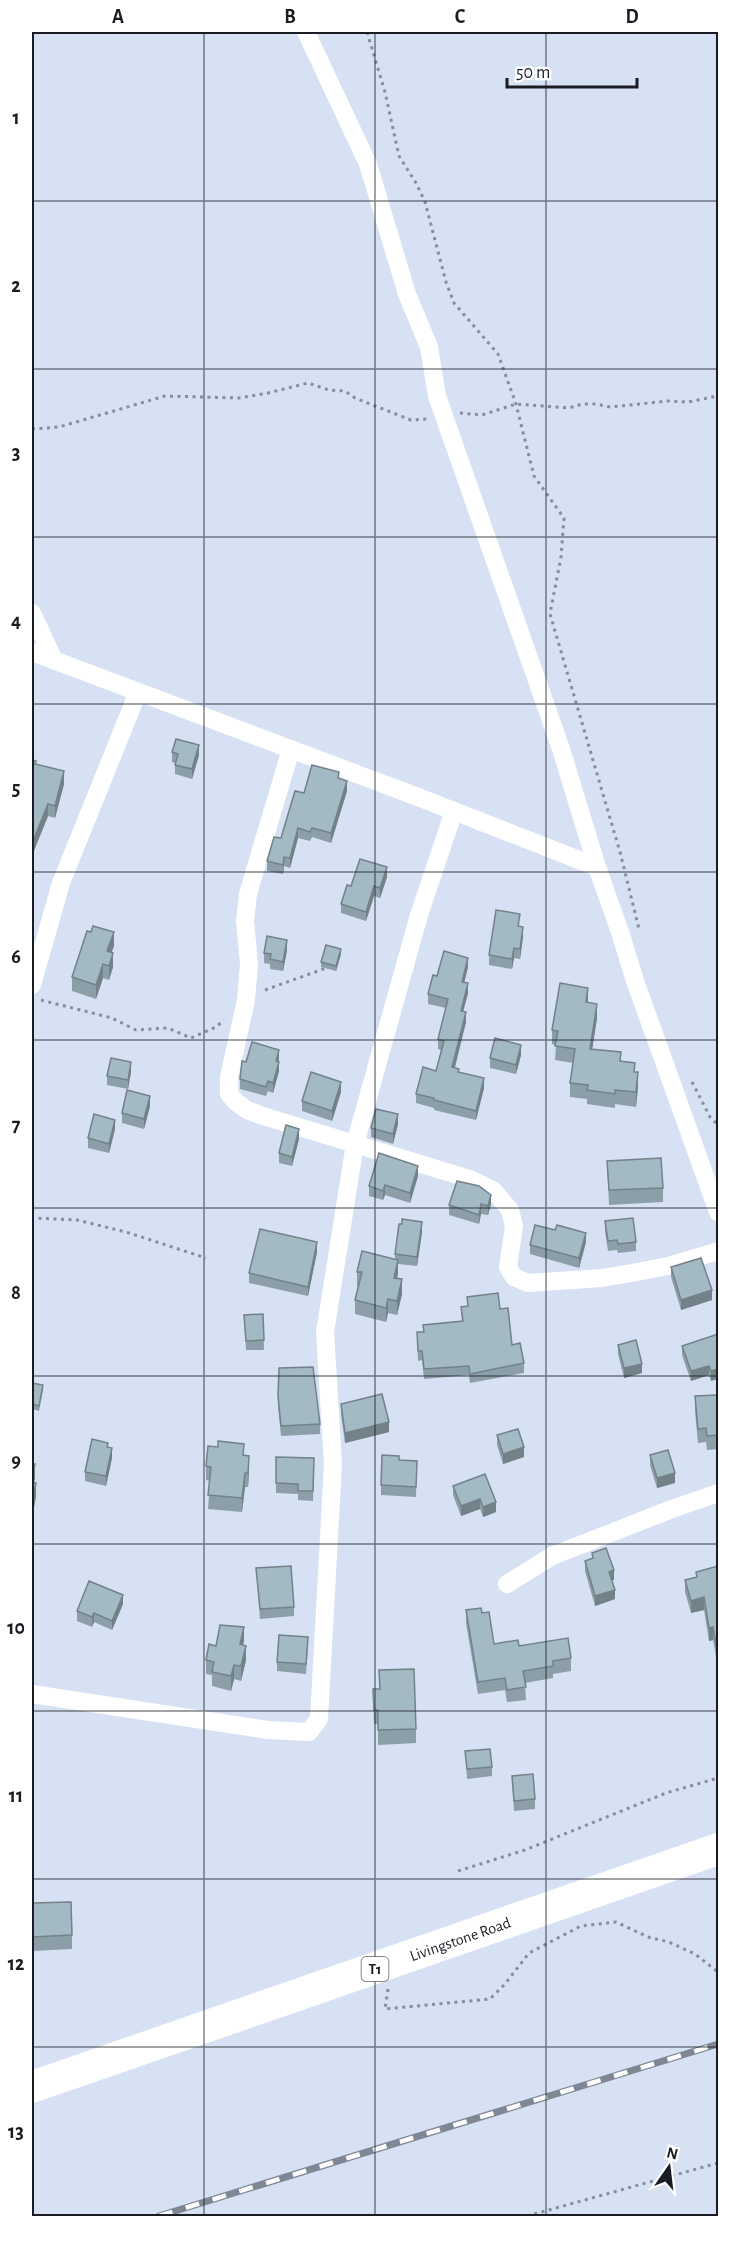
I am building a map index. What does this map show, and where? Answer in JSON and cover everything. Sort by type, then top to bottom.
[{"type":"highway","name":"Livingstone Road","points":[[32,2087],[393,1964],[718,1849]]},
{"type":"street","points":[[306,32],[368,164],[407,294],[429,347],[437,396],[561,749],[635,981],[718,1212]]},
{"type":"street","points":[[32,613],[54,660]]},
{"type":"street","points":[[32,652],[597,867]]},
{"type":"street","points":[[36,992],[61,884],[138,692]]},
{"type":"street","points":[[291,749],[248,894],[245,921],[249,964],[246,1000],[229,1077],[229,1094],[247,1110],[470,1179],[493,1190],[510,1210],[514,1226],[508,1267],[514,1278],[528,1283],[602,1278],[668,1266],[718,1251]]},
{"type":"street","points":[[32,1694],[268,1730],[309,1732],[319,1719],[333,1464],[325,1332],[355,1144],[419,915],[454,811]]},
{"type":"street","points":[[507,1584],[552,1556],[718,1493]]},
{"type":"path","points":[[367,32],[385,92],[399,156],[425,202],[446,282],[454,303],[498,354],[516,404],[534,476],[564,518],[561,557],[550,614],[620,852],[639,929]]},
{"type":"path","points":[[32,429],[59,427],[165,396],[239,398],[308,383],[328,390],[345,391],[355,398],[411,420],[437,416],[446,418],[452,412],[482,415],[516,404],[569,408],[582,404],[597,404],[610,407],[668,401],[688,402],[718,396]]},
{"type":"path","points":[[36,992],[112,1018],[136,1030],[168,1028],[191,1038],[216,1027],[246,1000],[331,966]]},
{"type":"path","points":[[689,1077],[710,1117],[718,1125]]},
{"type":"path","points":[[32,1217],[77,1220],[126,1232],[206,1258]]},
{"type":"path","points":[[458,1871],[525,1850],[666,1793],[718,1778]]},
{"type":"path","points":[[393,1964],[385,2009],[490,2000],[529,1953],[581,1926],[616,1922],[648,1937],[669,1942],[695,1954],[718,1972]]},
{"type":"path","points":[[526,2217],[718,2163]]},
{"type":"building","points":[[176,739],[199,745],[192,769],[175,765],[178,754],[172,752]]},
{"type":"building","points":[[32,760],[36,761],[35,764],[64,771],[55,806],[48,804],[33,841],[32,840]]},
{"type":"building","points":[[312,765],[339,772],[338,778],[347,781],[331,833],[312,828],[310,832],[298,828],[290,858],[284,857],[283,865],[267,861],[274,837],[281,838],[295,791],[304,793]]},
{"type":"building","points":[[360,859],[387,867],[380,888],[374,886],[366,912],[341,904],[347,885],[351,886]]},
{"type":"building","points":[[496,910],[520,914],[518,926],[523,927],[520,949],[514,948],[512,959],[489,955]]},
{"type":"building","points":[[93,926],[114,932],[107,951],[113,953],[109,966],[103,964],[96,985],[72,977],[87,931],[91,932]]},
{"type":"building","points":[[267,936],[287,940],[283,962],[270,959],[271,954],[264,953]]},
{"type":"building","points":[[326,945],[341,949],[336,966],[321,962]]},
{"type":"building","points":[[444,951],[468,958],[462,982],[468,983],[461,1011],[466,1012],[452,1067],[459,1069],[458,1072],[484,1078],[476,1111],[416,1094],[423,1067],[436,1071],[444,1041],[438,1039],[448,999],[428,994],[433,975],[437,976]]},
{"type":"building","points":[[560,983],[588,988],[586,1002],[597,1004],[590,1049],[621,1052],[620,1061],[635,1063],[634,1072],[638,1072],[636,1092],[615,1090],[615,1094],[587,1090],[588,1085],[570,1083],[575,1049],[555,1046],[558,1031],[552,1030]]},
{"type":"building","points":[[495,1038],[521,1045],[516,1065],[490,1058]]},
{"type":"building","points":[[252,1042],[279,1050],[276,1061],[279,1062],[273,1083],[268,1081],[266,1087],[240,1079],[242,1061],[246,1062]]},
{"type":"building","points":[[111,1058],[131,1062],[128,1080],[107,1076]]},
{"type":"building","points":[[311,1072],[341,1082],[332,1111],[302,1101]]},
{"type":"building","points":[[127,1090],[150,1096],[144,1119],[122,1113]]},
{"type":"building","points":[[376,1109],[398,1114],[393,1134],[371,1128]]},
{"type":"building","points":[[94,1114],[115,1120],[109,1144],[88,1138]]},
{"type":"building","points":[[286,1125],[299,1129],[292,1157],[279,1153]]},
{"type":"building","points":[[379,1153],[418,1166],[410,1193],[385,1185],[383,1191],[369,1186]]},
{"type":"building","points":[[661,1158],[663,1188],[609,1190],[607,1161]]},
{"type":"building","points":[[457,1181],[479,1186],[491,1195],[488,1206],[481,1204],[479,1215],[449,1205]]},
{"type":"building","points":[[633,1218],[636,1242],[618,1244],[617,1240],[608,1241],[605,1221]]},
{"type":"building","points":[[402,1219],[422,1222],[417,1257],[395,1254],[399,1224],[402,1224]]},
{"type":"building","points":[[535,1225],[555,1230],[557,1225],[586,1233],[579,1258],[530,1245]]},
{"type":"building","points":[[260,1229],[317,1242],[308,1287],[249,1273]]},
{"type":"building","points":[[362,1251],[398,1260],[394,1278],[402,1279],[397,1301],[388,1299],[386,1308],[355,1300],[362,1272],[357,1272]]},
{"type":"building","points":[[701,1258],[712,1290],[681,1300],[671,1267]]},
{"type":"building","points":[[498,1293],[500,1309],[508,1308],[512,1345],[520,1343],[524,1363],[470,1374],[469,1366],[424,1369],[422,1351],[418,1351],[417,1332],[424,1332],[423,1325],[463,1321],[461,1307],[468,1306],[467,1297]]},
{"type":"building","points":[[263,1314],[264,1340],[246,1341],[244,1315]]},
{"type":"building","points":[[718,1334],[718,1369],[711,1371],[709,1366],[691,1371],[682,1346]]},
{"type":"building","points":[[636,1340],[642,1364],[624,1368],[618,1345]]},
{"type":"building","points":[[313,1367],[320,1424],[281,1426],[278,1396],[279,1368]]},
{"type":"building","points":[[32,1383],[43,1385],[39,1406],[32,1404]]},
{"type":"building","points":[[382,1394],[389,1422],[345,1433],[341,1404]]},
{"type":"building","points":[[718,1395],[718,1435],[707,1436],[706,1428],[698,1429],[695,1396]]},
{"type":"building","points":[[518,1429],[524,1447],[503,1454],[497,1435]]},
{"type":"building","points":[[92,1439],[108,1443],[107,1447],[112,1448],[106,1476],[85,1472]]},
{"type":"building","points":[[218,1441],[244,1444],[243,1455],[249,1456],[248,1473],[245,1473],[242,1498],[208,1495],[211,1467],[206,1466],[208,1446],[218,1447]]},
{"type":"building","points":[[668,1450],[675,1473],[657,1478],[650,1455]]},
{"type":"building","points":[[382,1455],[399,1456],[399,1460],[417,1461],[416,1487],[381,1485]]},
{"type":"building","points":[[276,1457],[314,1458],[313,1491],[298,1491],[298,1484],[276,1483]]},
{"type":"building","points":[[485,1474],[496,1502],[483,1507],[480,1499],[461,1506],[453,1486]]},
{"type":"building","points":[[32,1482],[36,1483],[32,1504]]},
{"type":"building","points":[[606,1548],[614,1570],[609,1572],[615,1590],[595,1596],[585,1561],[593,1558],[592,1553]]},
{"type":"building","points":[[291,1566],[294,1607],[260,1609],[256,1568]]},
{"type":"building","points":[[718,1566],[718,1654],[713,1627],[709,1628],[704,1597],[691,1601],[685,1580],[697,1577],[696,1572]]},
{"type":"building","points":[[89,1581],[123,1595],[112,1621],[94,1613],[92,1617],[77,1611]]},
{"type":"building","points":[[481,1608],[482,1613],[489,1612],[494,1644],[518,1640],[519,1646],[568,1638],[571,1658],[553,1661],[553,1666],[523,1671],[526,1687],[507,1690],[505,1678],[478,1682],[466,1610]]},
{"type":"building","points":[[220,1625],[244,1627],[240,1644],[246,1646],[241,1666],[234,1665],[231,1676],[212,1672],[214,1662],[206,1660],[209,1644],[216,1646]]},
{"type":"building","points":[[279,1635],[308,1637],[306,1664],[277,1662]]},
{"type":"building","points":[[414,1669],[416,1729],[378,1730],[378,1710],[374,1710],[373,1689],[380,1689],[379,1670]]},
{"type":"building","points":[[490,1749],[492,1767],[467,1769],[465,1751]]},
{"type":"building","points":[[533,1774],[535,1799],[514,1801],[512,1776]]},
{"type":"building","points":[[71,1902],[72,1935],[32,1937],[32,1903]]},
{"type":"railway","points":[[159,2216],[718,2044]]}]
